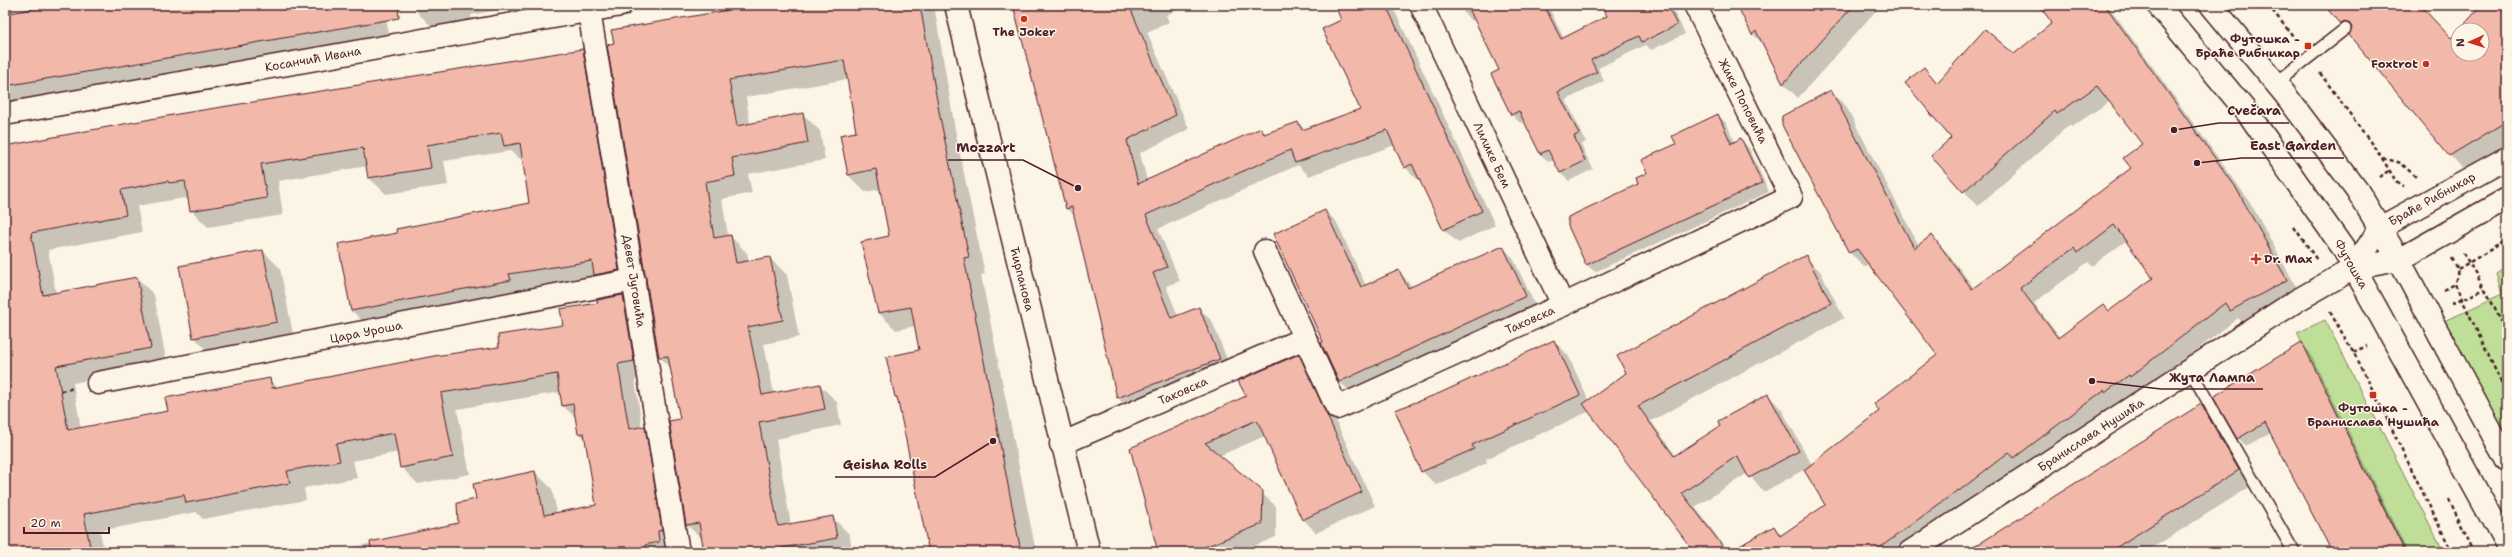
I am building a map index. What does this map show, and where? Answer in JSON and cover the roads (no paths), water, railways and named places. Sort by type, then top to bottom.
[{"type":"street","name":"Косанчић Ивана","points":[[5,114],[621,5]]},
{"type":"street","name":"Ћирпанова","points":[[956,5],[1061,444],[1089,552]]},
{"type":"street","name":"Лилике Бем","points":[[1421,5],[1563,305]]},
{"type":"street","name":"Жике Поповића","points":[[1695,5],[1791,198]]},
{"type":"street","name":"Футошка","points":[[2158,5],[2250,116],[2313,203],[2354,268],[2507,546]]},
{"type":"street","points":[[2211,5],[2276,83],[2357,190],[2399,260],[2507,461]]},
{"type":"street","name":"Девет Југовића","points":[[589,11],[678,552]]},
{"type":"street","name":"Браће Рибникар","points":[[2354,268],[2380,228],[2507,158]]},
{"type":"street","name":"Таковска","points":[[1265,251],[1337,408],[1563,305],[1791,198]]},
{"type":"street","points":[[2354,268],[2399,260],[2507,199]]},
{"type":"street","name":"Бранислава Нушића","points":[[1913,551],[2296,301],[2354,268]]},
{"type":"street","name":"Цара Уроша","points":[[98,383],[634,280]]},
{"type":"street","name":"Таковска","points":[[1061,444],[1305,338]]},
{"type":"lane","points":[[2276,83],[2345,29]]},
{"type":"lane","points":[[2190,370],[2294,552]]},
{"type":"place","name":"The Joker","points":[[1024,19]]},
{"type":"place","name":"Футошка - Браће Рибникар","points":[[2308,46]]},
{"type":"place","name":"Foxtrot","points":[[2426,64]]},
{"type":"place","name":"Cvečara","points":[[2174,130]]},
{"type":"place","name":"East Garden","points":[[2197,163]]},
{"type":"place","name":"Mozzart","points":[[1078,188]]},
{"type":"place","name":"Dr. Max","points":[[2256,259]]},
{"type":"place","name":"Жута Лампа","points":[[2092,381]]},
{"type":"place","name":"Футошка - Бранислава Нушића","points":[[2373,395]]},
{"type":"place","name":"Geisha Rolls","points":[[993,441]]}]
